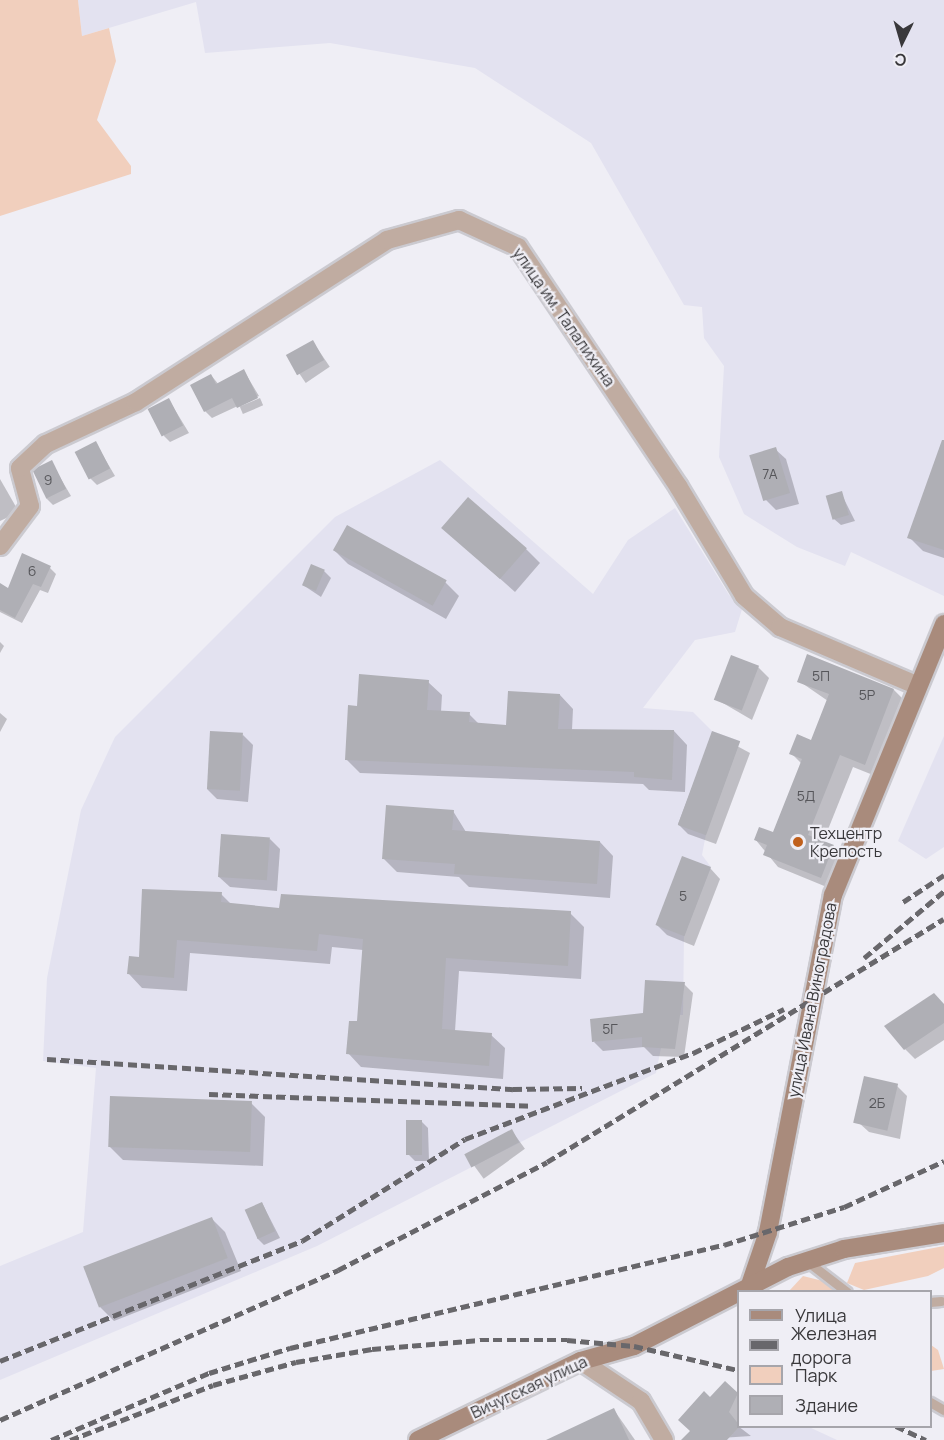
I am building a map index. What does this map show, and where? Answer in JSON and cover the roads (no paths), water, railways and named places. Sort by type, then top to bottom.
[{"type":"street","name":"улица им. Талалихина","points":[[0,546],[30,506],[20,468],[46,444],[136,402],[387,240],[459,220],[518,246],[678,486],[744,596],[780,627],[918,686]]},
{"type":"street","name":"улица Ивана Виноградова","points":[[741,1290],[768,1232],[833,894],[944,624]]},
{"type":"street","name":"Вичугская улица","points":[[741,1290],[806,1260],[944,1233]]},
{"type":"street","name":"Вичугская улица","points":[[418,1440],[581,1360],[633,1346],[737,1292]]},
{"type":"street","points":[[581,1360],[640,1401],[664,1440]]},
{"type":"lane","points":[[806,1260],[845,1290]]},
{"type":"lane","points":[[932,1302],[941,1301]]},
{"type":"railway","points":[[903,902],[944,875]]},
{"type":"railway","points":[[864,958],[944,891]]},
{"type":"railway","points":[[0,1420],[338,1270],[547,1162],[944,919]]},
{"type":"railway","points":[[0,1361],[302,1241],[465,1139],[693,1053],[784,1009]]},
{"type":"railway","points":[[47,1059],[513,1089],[582,1088]]},
{"type":"railway","points":[[209,1094],[533,1106]]},
{"type":"railway","points":[[51,1440],[209,1373],[290,1348],[724,1245],[844,1207],[944,1161]]},
{"type":"railway","points":[[70,1440],[213,1385],[296,1362],[372,1349],[480,1340],[567,1340],[634,1346],[737,1370]]},
{"type":"railway","points":[[900,1428],[926,1440]]},
{"type":"place","name":"Техцентр Крепость","points":[[798,842]]}]
